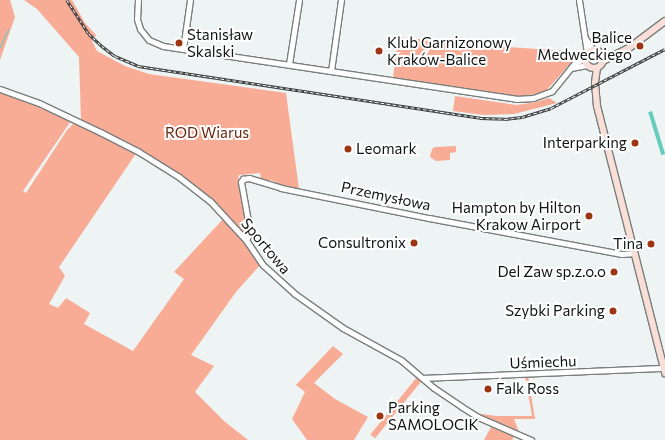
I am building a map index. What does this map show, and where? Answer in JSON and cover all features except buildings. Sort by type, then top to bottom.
[{"type":"main road","points":[[592,67],[602,58],[620,52],[665,21]]},
{"type":"main road","points":[[602,58],[598,51],[588,54],[592,67],[598,106],[665,371]]},
{"type":"street","points":[[138,0],[137,19],[142,33],[149,40],[159,44],[183,49],[524,99],[533,98],[552,91],[575,63],[588,54],[584,37],[580,0]]},
{"type":"street","points":[[183,49],[190,0]]},
{"type":"street","points":[[289,64],[299,0]]},
{"type":"street","points":[[331,71],[341,0]]},
{"type":"street","points":[[571,68],[592,67]]},
{"type":"street","name":"Sportowa","points":[[0,88],[39,103],[139,152],[198,189],[246,240],[263,265],[294,294],[342,328],[387,351],[424,378],[434,388],[478,417],[531,440]]},
{"type":"street","name":"Przemysłowa","points":[[246,240],[250,232],[241,182],[243,179],[249,178],[281,188],[429,218],[622,254],[634,253]]},
{"type":"street","name":"Uśmiechu","points":[[424,378],[665,371]]},
{"type":"green space","points":[[0,0],[10,0],[15,17],[0,60]]},
{"type":"green space","name":"ROD Wiarus","points":[[24,0],[72,0],[85,23],[96,35],[92,41],[97,51],[125,66],[149,74],[286,93],[299,189],[276,184],[276,182],[270,180],[268,182],[261,179],[260,173],[239,175],[238,181],[248,229],[245,234],[208,196],[184,177],[126,141],[81,121],[79,57],[37,9]]},
{"type":"green space","points":[[398,37],[480,45],[581,52],[575,56],[577,60],[568,66],[546,91],[527,96],[517,96],[393,78]]},
{"type":"green space","points":[[0,91],[40,106],[41,109],[71,121],[23,191],[26,193],[67,130],[74,123],[87,127],[137,152],[59,267],[65,276],[49,304],[58,308],[66,298],[90,313],[84,324],[133,351],[184,279],[174,272],[224,218],[243,239],[260,265],[236,292],[191,355],[214,366],[195,392],[224,421],[248,440],[0,440]]},
{"type":"green space","points":[[455,96],[517,105],[549,98],[557,103],[514,114],[484,115],[453,111]]},
{"type":"green space","points":[[456,146],[456,152],[450,153],[450,160],[436,161],[430,157],[432,149],[435,147]]},
{"type":"green space","points":[[333,346],[343,354],[314,383],[335,399],[368,417],[354,440],[307,440],[292,419],[305,392],[296,385]]},
{"type":"green space","points":[[525,376],[528,376],[535,419],[514,419],[519,432],[474,413],[497,416],[532,416]]},
{"type":"green space","points":[[417,377],[422,381],[375,438],[370,435]]},
{"type":"green space","points":[[495,426],[515,435],[512,440],[484,440],[491,427]]},
{"type":"shaded area","points":[[652,111],[665,154],[661,155],[648,112]]},
{"type":"waterway","points":[[0,47],[8,29]]},
{"type":"railway","points":[[67,0],[89,34],[115,56],[138,66],[480,118],[505,119],[522,117],[551,108],[665,49]]},
{"type":"place","name":"Stanisław Skalski","points":[[179,43]]},
{"type":"place","name":"Balice Medweckiego","points":[[640,46]]},
{"type":"place","name":"Klub Garnizonowy Kraków-Balice","points":[[379,51]]},
{"type":"place","name":"Interparking","points":[[635,143]]},
{"type":"place","name":"Leomark","points":[[348,149]]},
{"type":"place","name":"Hampton by Hilton Krakow Airport","points":[[589,216]]},
{"type":"place","name":"Consultronix","points":[[414,243]]},
{"type":"place","name":"Tina","points":[[651,244]]},
{"type":"place","name":"Del Zaw sp.z.o.o","points":[[614,272]]},
{"type":"place","name":"Szybki Parking","points":[[613,311]]},
{"type":"place","name":"Falk Ross","points":[[488,389]]},
{"type":"place","name":"Parking SAMOLOCIK","points":[[380,416]]}]
